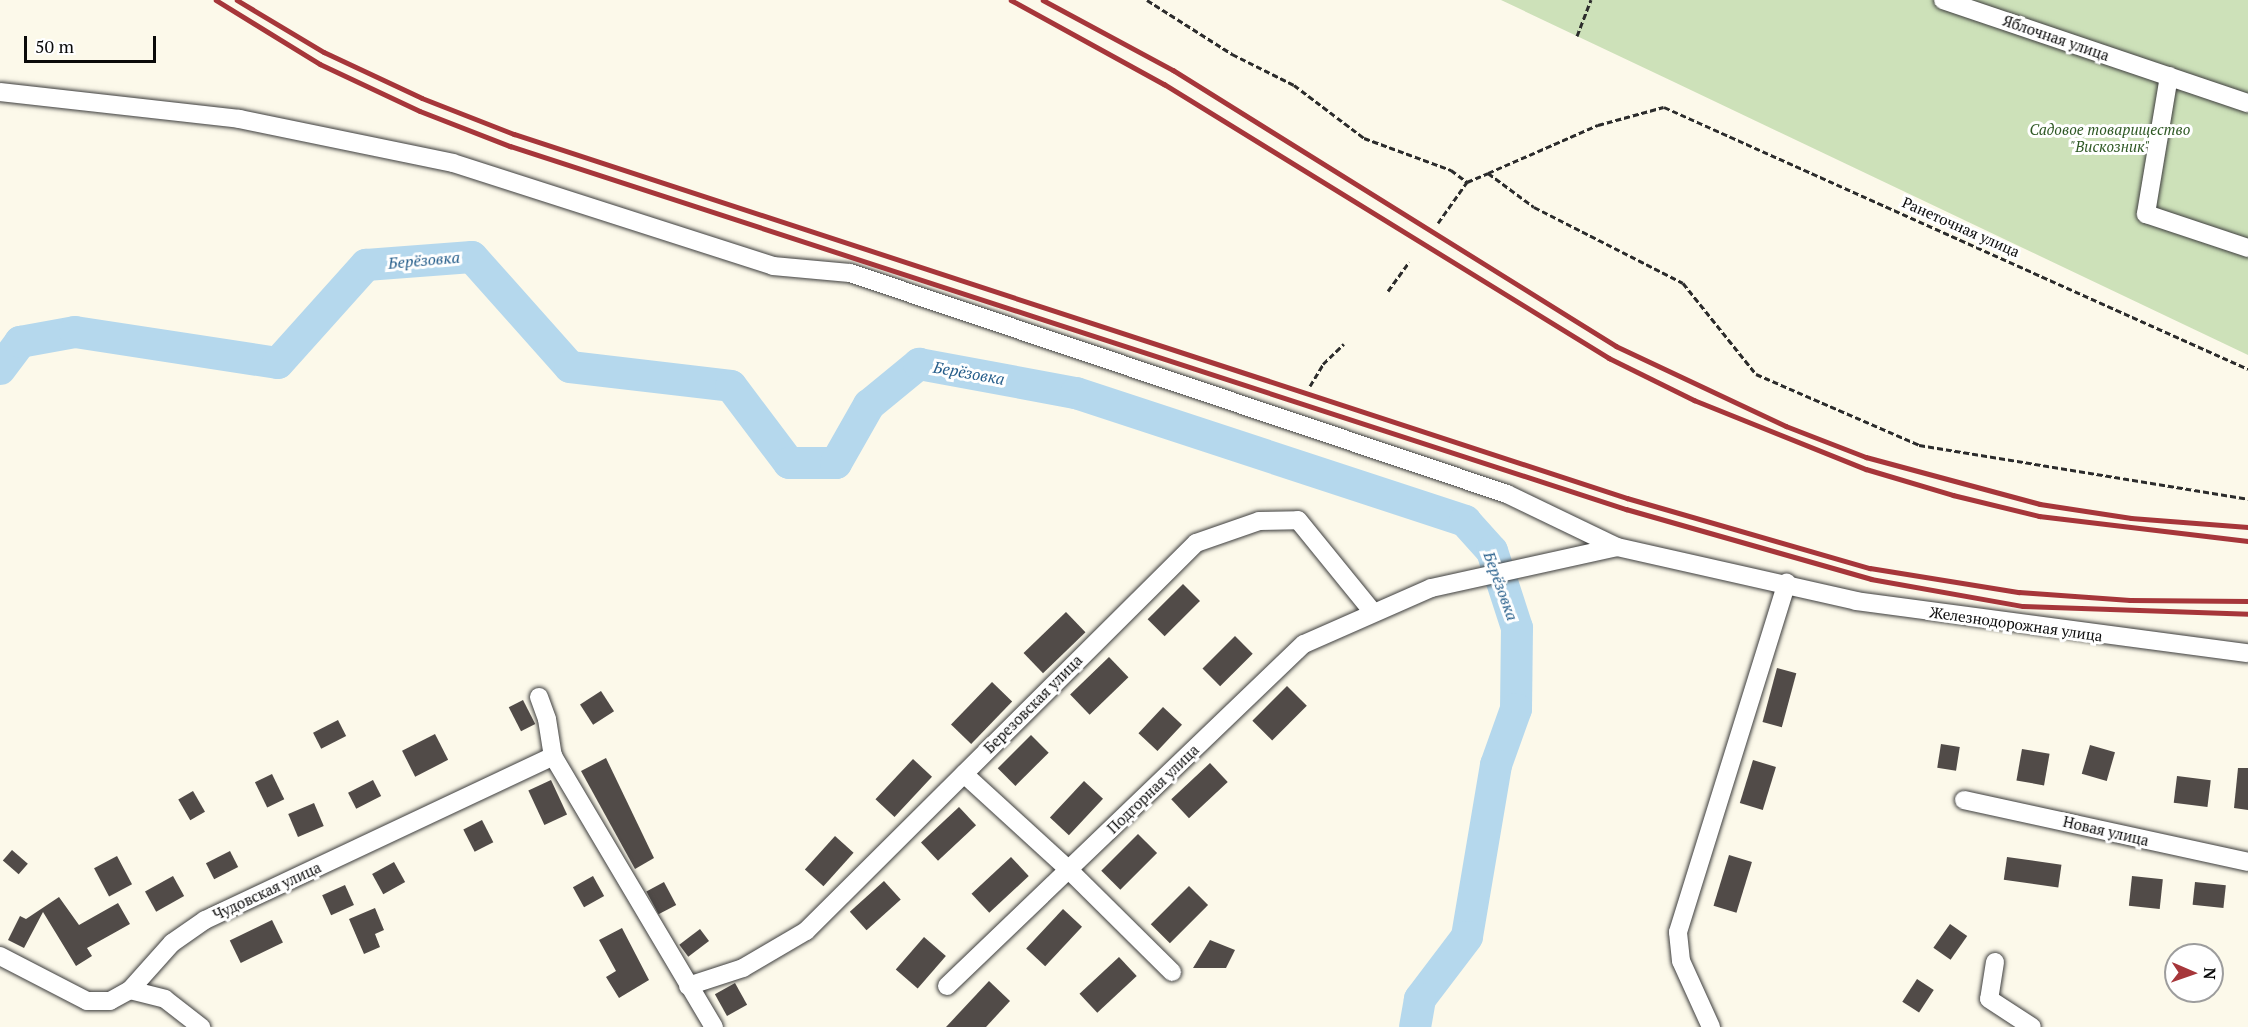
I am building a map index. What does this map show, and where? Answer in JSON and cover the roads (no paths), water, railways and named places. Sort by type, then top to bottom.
[{"type":"street","name":"Яблочная улица","points":[[1943,0],[2248,103]]},
{"type":"street","points":[[2169,76],[2146,214],[2248,248]]},
{"type":"street","points":[[0,92],[239,118],[453,163],[773,266],[850,273],[1024,335],[1507,494],[1617,547]]},
{"type":"street","name":"Березовская улица","points":[[688,986],[743,968],[806,931],[1196,543],[1259,521],[1298,520],[1372,611]]},
{"type":"street","name":"Подгорная улица","points":[[947,986],[1304,644],[1372,611],[1431,588],[1617,547]]},
{"type":"street","name":"Железнодорожная улица","points":[[1617,547],[1787,583],[1856,601],[2248,653]]},
{"type":"street","points":[[1711,1027],[1681,961],[1678,932],[1787,583]]},
{"type":"street","points":[[539,697],[547,719],[553,756],[714,1027]]},
{"type":"street","name":"Чудовская улица","points":[[0,956],[87,1001],[110,1001],[130,990],[172,943],[205,920],[553,756]]},
{"type":"street","points":[[964,774],[1069,870],[1172,972]]},
{"type":"street","name":"Новая улица","points":[[1964,800],[2248,862]]},
{"type":"street","points":[[1995,963],[1989,999],[2032,1027]]},
{"type":"street","points":[[130,990],[165,999],[201,1027]]},
{"type":"waterway","name":"Берёзовка","points":[[0,369],[20,342],[75,332],[278,363],[366,265],[472,257],[570,367],[731,386],[789,463],[836,463],[869,405],[919,364],[1076,393],[1465,521],[1492,551],[1517,628],[1516,709],[1496,765],[1467,937],[1420,999],[1415,1027]]},
{"type":"railway","points":[[216,0],[320,64],[420,111],[510,146],[1626,509],[1871,579],[2023,606],[2248,614]]},
{"type":"railway","points":[[237,0],[324,52],[422,98],[514,134],[1627,498],[1870,568],[2019,592],[2130,600],[2248,601]]},
{"type":"railway","points":[[1011,0],[1164,84],[1609,358],[1694,400],[1866,469],[1953,495],[2039,516],[2248,541]]},
{"type":"railway","points":[[1043,0],[1173,70],[1616,346],[1786,426],[1866,457],[2040,504],[2131,518],[2248,527]]},
{"type":"park label","name":"Садовое товарищество \"Вискозник\"","points":[[2110,138]]}]
